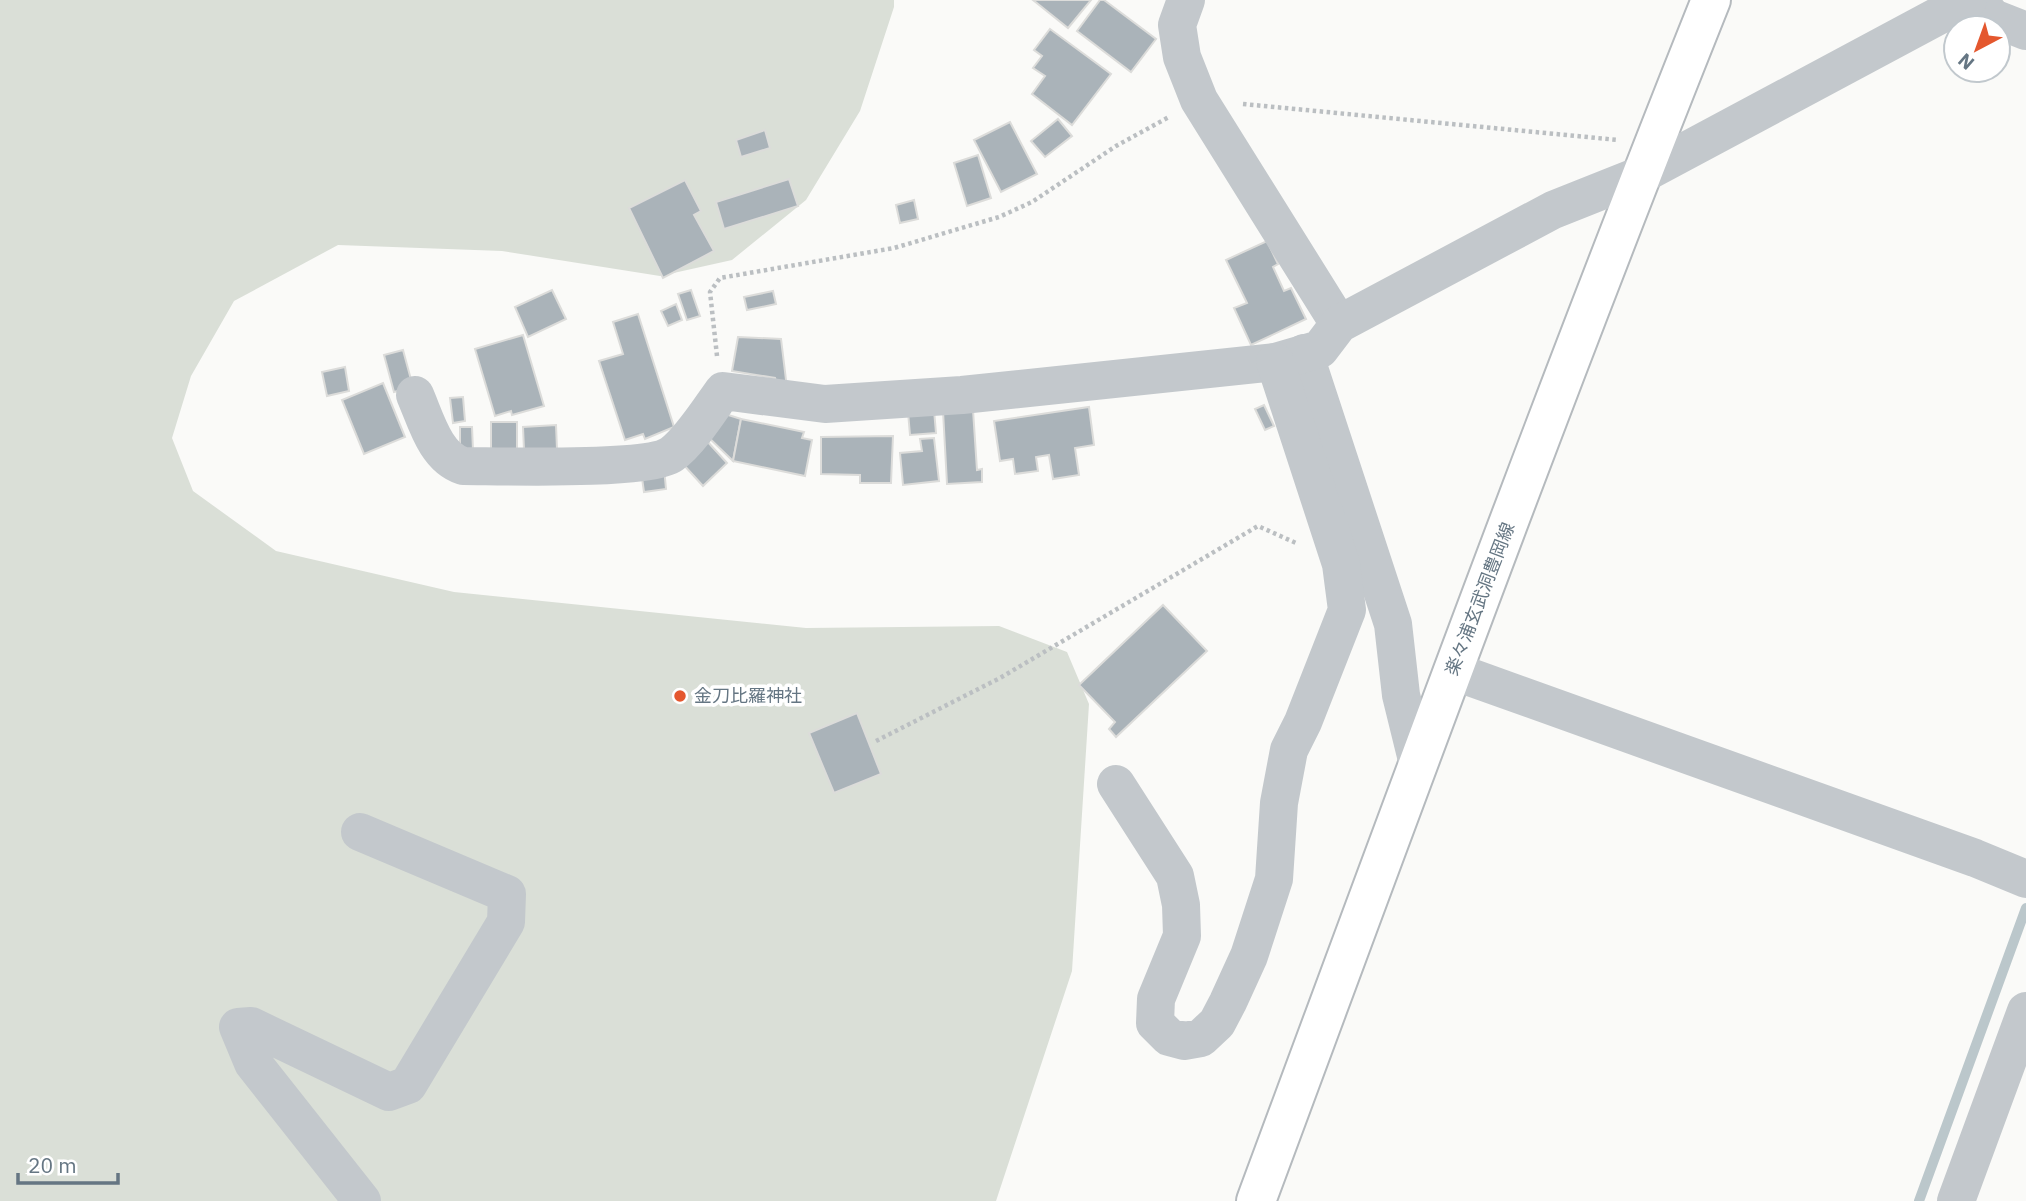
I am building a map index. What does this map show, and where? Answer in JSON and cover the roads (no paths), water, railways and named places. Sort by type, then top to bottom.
[{"type":"main road","name":"楽々浦玄武洞豊岡線","points":[[1256,1201],[1453,671],[1647,159],[1711,0]]},
{"type":"street","points":[[1186,0],[1177,25],[1182,57],[1199,100],[1339,324]]},
{"type":"street","points":[[415,395],[438,445],[450,462],[463,466],[597,466],[671,455],[696,428],[723,391],[825,404],[962,396],[1289,358],[1320,349],[1339,324],[1647,159],[1968,0]]},
{"type":"street","points":[[1977,0],[1993,18],[2026,31]]},
{"type":"street","points":[[1116,784],[1175,877],[1181,905],[1182,936],[1156,999],[1155,1023],[1169,1037],[1184,1041],[1201,1038],[1217,1023],[1228,1002],[1249,956],[1266,908],[1274,879],[1279,803],[1289,750],[1308,710],[1347,610],[1341,565],[1289,358]]},
{"type":"street","points":[[1289,358],[1393,624],[1401,695],[1418,764]]},
{"type":"street","points":[[1453,671],[1975,858],[2026,879]]},
{"type":"street","points":[[360,832],[507,894],[506,922],[408,1085],[389,1092],[251,1026],[238,1027],[253,1063],[362,1201]]},
{"type":"street","points":[[1956,1201],[2026,1011]]},
{"type":"waterway","points":[[1919,1201],[2026,908]]},
{"type":"place","name":"金刀比羅神社","points":[[680,696]]}]
